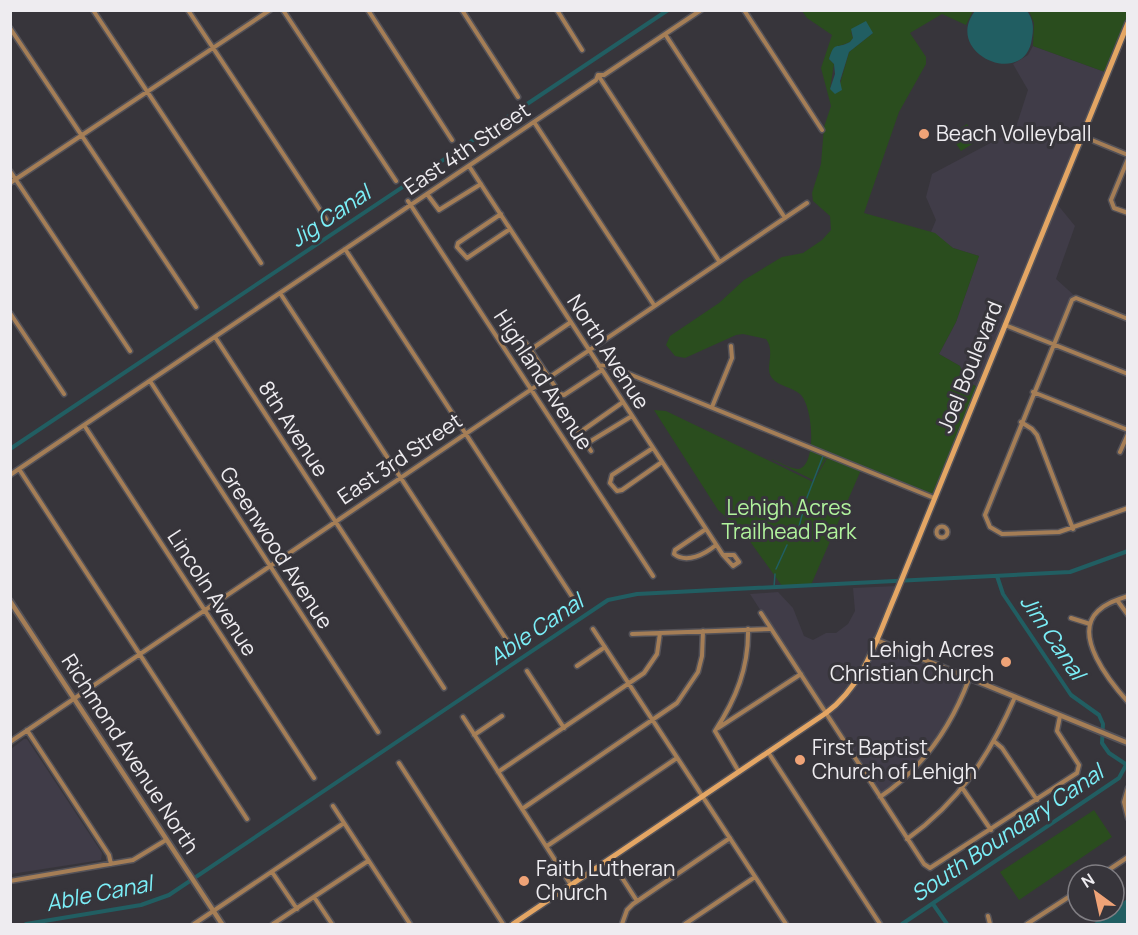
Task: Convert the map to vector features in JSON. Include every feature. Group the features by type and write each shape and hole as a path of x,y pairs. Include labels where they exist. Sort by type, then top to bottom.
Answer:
{"main road":[{"name":"Joel Boulevard","path":"513,924 826,713 852,688 898,588 1128,23"}],"street":[{"path":"93,10 261,263"},
{"path":"188,10 326,219"},
{"path":"10,183 270,10"},
{"path":"283,10 396,181"},
{"path":"368,10 452,140"},
{"path":"462,10 518,97"},
{"path":"556,10 582,50"},
{"name":"East 4th Street","path":"10,475 345,249 409,203 427,194 596,80 598,75 604,75 701,10"},
{"path":"744,10 822,130"},
{"path":"10,28 196,308"},
{"path":"665,34 785,218"},
{"path":"598,75 719,261"},
{"path":"534,122 654,306"},
{"path":"1082,136 1128,155"},
{"path":"1128,159 1111,205 1128,213"},
{"name":"North Avenue","path":"469,166 723,555"},
{"path":"10,171 130,351"},
{"path":"427,194 439,210 481,184"},
{"name":"Highland Avenue","path":"409,203 653,576"},
{"name":"East 3rd Street","path":"10,741 807,203"},
{"path":"501,214 458,243 457,247 467,258 510,229"},
{"path":"345,249 573,598"},
{"path":"280,293 508,642"},
{"path":"1128,319 1076,298 1072,300 986,510 988,523 997,532 1006,534 1059,532 1128,508"},
{"path":"10,314 64,394"},
{"path":"530,350 571,322"},
{"path":"1005,325 1128,374"},
{"name":"8th Avenue","path":"215,337 444,688"},
{"path":"526,344 548,377 564,395 607,365 934,498"},
{"path":"712,407 732,358 731,346"},
{"name":"Greenwood Avenue","path":"150,381 378,732"},
{"path":"1033,392 1128,432 1120,452"},
{"path":"579,433 623,402"},
{"path":"586,444 632,416"},
{"path":"1021,422 1037,435 1073,529"},
{"name":"Lincoln Avenue","path":"84,425 314,778"},
{"path":"574,425 591,451"},
{"path":"620,496 610,483 612,475 653,448"},
{"path":"615,489 622,490 662,462"},
{"path":"19,469 247,819"},
{"path":"924,524 937,529"},
{"path":"706,529 675,550 674,554 681,557 700,556 716,545"},
{"path":"1128,596 1098,611 1090,624 1089,639 1092,650 1128,702"},
{"path":"1117,600 1128,615"},
{"name":"Richmond Avenue North","path":"10,601 222,924"},
{"path":"761,613 880,798 924,864 930,868 1037,800 1079,769 1057,731 1060,716"},
{"path":"1071,618 1090,624"},
{"path":"632,634 748,628 771,629"},
{"path":"739,772 716,736 717,728 741,681 747,652 748,628"},
{"path":"593,629 786,924"},
{"path":"522,809 677,703 693,683 702,656 704,631"},
{"path":"498,772 629,684 654,662 660,633"},
{"path":"876,640 1128,743"},
{"path":"577,666 605,647"},
{"path":"526,671 564,728"},
{"path":"717,728 801,674"},
{"path":"880,798 911,772 938,741 958,706 969,679"},
{"path":"908,838 938,814 963,789 995,742 1015,697"},
{"path":"474,735 502,716"},
{"path":"463,717 572,885"},
{"path":"27,730 109,855 111,864"},
{"path":"995,742 1002,748 1037,800"},
{"path":"768,752 880,924"},
{"path":"547,846 677,758"},
{"path":"399,763 504,924"},
{"path":"1128,788 1124,802 1128,818"},
{"path":"963,789 991,830"},
{"path":"333,806 410,924"},
{"path":"194,924 344,824"},
{"path":"622,924 627,910 637,901 730,838"},
{"path":"10,881 138,858 166,840"},
{"path":"610,859 637,901"},
{"path":"273,924 368,861"},
{"path":"272,872 297,909"},
{"path":"685,924 755,877"},
{"path":"314,897 333,924"},
{"path":"1028,924 1066,899"},
{"path":"988,916 990,924"}],"shaded area":[{"path":"1033,46 1105,72 977,387 964,379 960,366 939,354 956,322 979,256 953,248 931,232 936,220 926,197 932,174 1015,130 1028,90 1013,64 1028,55"},
{"path":"1057,204 1075,226 1056,279 1076,297 1056,345 1007,326"},
{"path":"897,586 857,677 844,695 825,711 750,594 778,592 793,608 804,636 813,640 826,633 836,633 848,624 855,611 853,588"},
{"path":"877,643 969,681 948,727 935,747 904,780 883,798 827,715 853,690"},
{"path":"27,739 102,853 101,860 11,874 11,749"}],"green space":[{"path":"802,11 973,11 966,25 942,14 910,33 926,57 926,64 899,112 864,213 935,233 953,248 979,256 956,322 939,354 960,366 964,379 977,387 933,495 829,453 813,480 771,459 797,469 803,466 808,459 811,436 805,401 800,394 778,383 770,374 770,349 766,339 743,334 736,335 685,358 675,356 666,345 670,336 719,303 744,280 782,257 803,253 822,240 831,230 830,216 813,201 812,193 821,164 824,127 831,106 821,68 832,35 807,18","holes":["851,32 873,33 849,52 840,84 830,89 834,64 829,59 833,50 850,42 853,38"]},
{"path":"1029,11 1127,11 1127,17 1105,72 1033,46 1034,23"},
{"path":"967,124 977,141 961,151 950,135"},
{"name":"Lehigh Acres Trailhead Park","path":"654,410 666,411 813,482 829,455 861,470 811,585 782,586 744,533 718,510"},
{"path":"1094,810 1112,837 1074,863 1066,863 1066,868 1019,900 1000,872"}],"water":[{"path":"975,11 1027,11 1032,20 1033,30 1026,54 1016,62 1003,64 989,60 977,52 969,41 968,27"},
{"path":"866,21 873,33 849,52 840,81 842,90 835,94 830,89 835,74 834,64 829,59 831,53 834,47 850,42 853,38 851,29"},
{"path":"1126,900 1127,924 1093,924 1126,923"}],"waterway":[{"name":"Jig Canal","path":"10,449 668,10"},
{"path":"806,500 823,456"},
{"path":"790,539 797,534 805,504"},
{"path":"776,569 787,545"},
{"name":"Able Canal","path":"26,924 141,905 169,895 608,600 637,594 1070,572 1128,551"},
{"path":"774,587 775,574"},
{"name":"Jim Canal","path":"997,576 1003,594 1071,695 1099,715 1103,724 1102,743 1109,753 1127,765"},
{"name":"South Boundary Canal","path":"902,924 1119,778 1126,765"},
{"path":"933,904 947,924"}],"place":[{"name":"Beach Volleyball","path":"924,134"},
{"name":"Lehigh Acres Christian Church","path":"1006,662"},
{"name":"First Baptist Church of Lehigh","path":"800,760"},
{"name":"Faith Lutheran Church","path":"524,881"}]}
